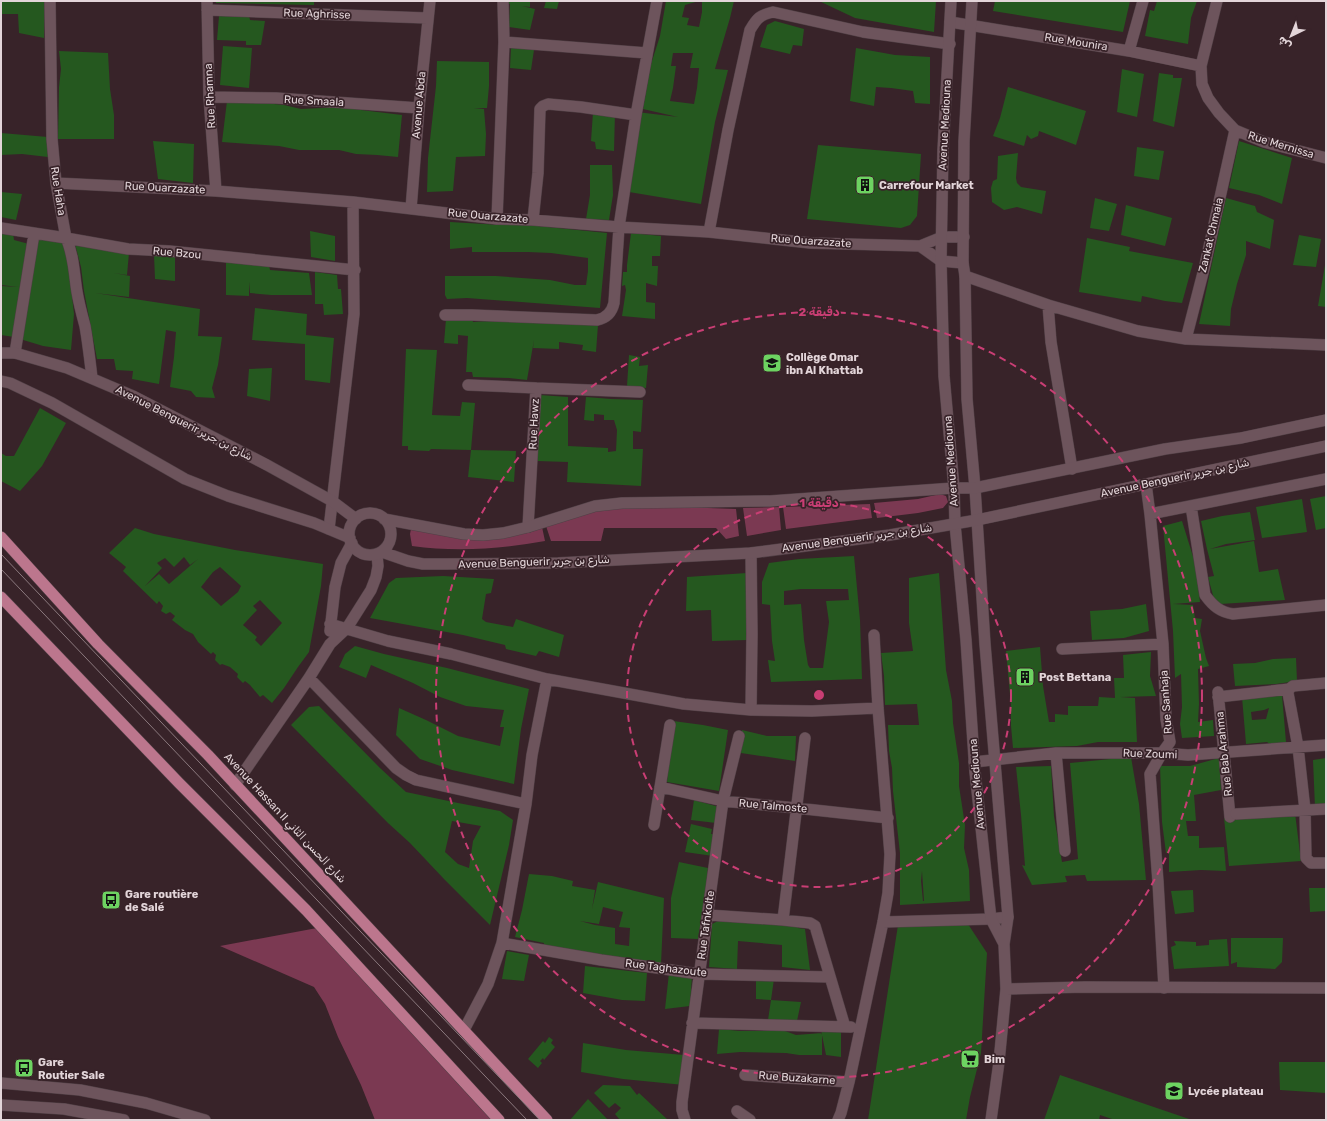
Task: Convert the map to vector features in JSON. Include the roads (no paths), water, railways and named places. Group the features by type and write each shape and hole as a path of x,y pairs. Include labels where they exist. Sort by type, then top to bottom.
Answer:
{"highway":[{"name":"Avenue Hassan II شارع الحسن الثاني","path":"1,537 98,644 208,755 547,1120"},
{"path":"1,597 179,783 306,910 499,1120"}],"street":[{"name":"Rue Haha","path":"50,1 52,139 56,183 66,238 70,246 74,263 76,286 85,326 92,378"},
{"name":"Avenue Abda","path":"411,209 427,18 430,1"},
{"path":"497,219 504,42 504,1"},
{"path":"445,315 597,320 602,319 613,310 619,227 636,115 657,1"},
{"name":"Avenue Mediouna","path":"951,1 950,44 943,150 941,261 944,376 954,488 955,524 966,640 974,762 991,919"},
{"name":"Avenue Mediouna","path":"972,1 964,142 964,263 967,399 975,488 994,760 1008,917 1004,944"},
{"path":"1129,51 1143,1"},
{"name":"Rue Mernissa","path":"1217,1 1201,66 1202,84 1208,98 1219,113 1235,130 1264,142 1326,158"},
{"name":"Rue Aghrisse","path":"207,5 427,18"},
{"name":"Rue Rhamna","path":"207,5 209,97 216,191"},
{"path":"709,232 728,130 750,30 757,19 765,14 773,12 863,32 950,44"},
{"name":"Rue Mounira","path":"950,22 1129,51 1201,66"},
{"path":"504,42 647,53"},
{"name":"Rue Smaala","path":"209,97 276,98 419,108"},
{"path":"533,220 538,173 540,109 548,104 636,115"},
{"name":"Zankat Chmaia","path":"1186,339 1205,265 1235,130"},
{"name":"Rue Ouarzazate","path":"56,183 216,191 353,202 497,219 533,220 709,232 810,243 920,246 942,236 964,237"},
{"path":"329,529 338,467 354,314 355,270 353,202"},
{"name":"Rue Bzou","path":"1,228 128,249 169,251 355,270"},
{"path":"15,353 34,234"},
{"path":"920,246 941,261 964,263"},
{"path":"965,276 1048,305 1138,331 1186,339 1326,345"},
{"path":"1048,305 1051,342 1072,468"},
{"name":"Avenue Benguerir شارع بن جرير","path":"1,353 15,353 67,368 133,396 332,500 356,519"},
{"path":"1,381 10,383 52,403 185,479 228,496 314,523 351,541"},
{"name":"Rue Hawz","path":"468,385 536,388 528,527"},
{"path":"536,388 640,392"},
{"path":"384,519 388,523 391,534 389,544 379,553 371,555 365,554 355,548 351,541 350,531 352,525 356,519 367,514 373,514 384,519 464,534 483,535 528,527 595,506 622,503 770,502 954,488 975,488 1165,449 1241,438 1326,420"},
{"name":"Avenue Benguerir شارع بن جرير","path":"379,553 416,562 443,564 558,563 751,553 890,535 977,520 1326,446"},
{"path":"1150,514 1326,479"},
{"name":"Rue Sanhaja","path":"1146,484 1163,644 1166,719 1170,742 1150,774 1164,988"},
{"path":"1190,506 1205,595 1217,609 1225,613 1233,614 1326,605"},
{"path":"330,644 330,624 335,587 341,563 351,541"},
{"path":"235,784 309,678 330,644 347,628 371,590 376,577 379,553"},
{"path":"751,553 751,710"},
{"path":"330,624 388,641 451,654 547,679 684,704 751,710 812,711 878,708"},
{"path":"838,1120 849,1082 888,892 890,862 888,818 878,708 874,635"},
{"path":"1062,650 1163,644"},
{"path":"309,678 396,768 406,775 416,780 526,804"},
{"path":"464,1030 488,984 502,943 526,804 532,755 547,679"},
{"path":"1326,683 1293,686 1289,689 1288,698 1298,747 1305,810 1306,858 1311,863 1326,863"},
{"name":"Rue Bab Arahma","path":"1289,689 1218,695 1224,753 1233,816 1305,810"},
{"path":"654,825 670,725"},
{"name":"Rue Tafnkolte","path":"685,1120 682,1110 682,1102 723,801 739,736"},
{"path":"783,920 805,738"},
{"name":"Rue Zoumi","path":"974,762 1056,753 1162,753 1188,755 1326,745"},
{"path":"1056,753 1065,851"},
{"name":"Rue Talmoste","path":"660,787 723,801 888,818"},
{"path":"1305,810 1326,809"},
{"path":"708,915 783,920 810,923 815,926 845,1027"},
{"path":"883,922 991,919 1008,917"},
{"path":"991,919 1004,944 1006,989 999,1062 991,1120"},
{"name":"Rue Taghazoute","path":"502,943 601,960 699,974 830,977"},
{"path":"1006,989 1085,987 1326,988"},
{"path":"692,1023 860,1028"},
{"name":"Rue Buzakarne","path":"745,1074 849,1082"},
{"path":"1,1083 80,1090 146,1103 205,1120"},
{"path":"1,1105 64,1109 124,1120"},
{"path":"737,1111 750,1120"}],"tram line":[{"path":"1,554 540,1120"},
{"path":"1,569 527,1120"}],"place":[{"name":"Carrefour Market","path":"865,185"},
{"name":"Collège Omar ibn Al Khattab","path":"772,363"},
{"name":"Post Bettana","path":"1025,677"},
{"name":"Gare routière de Salé","path":"111,900"},
{"name":"Bim","path":"970,1059"},
{"name":"Gare Routier Sale","path":"24,1068"},
{"name":"Lycée plateau","path":"1174,1091"}]}
